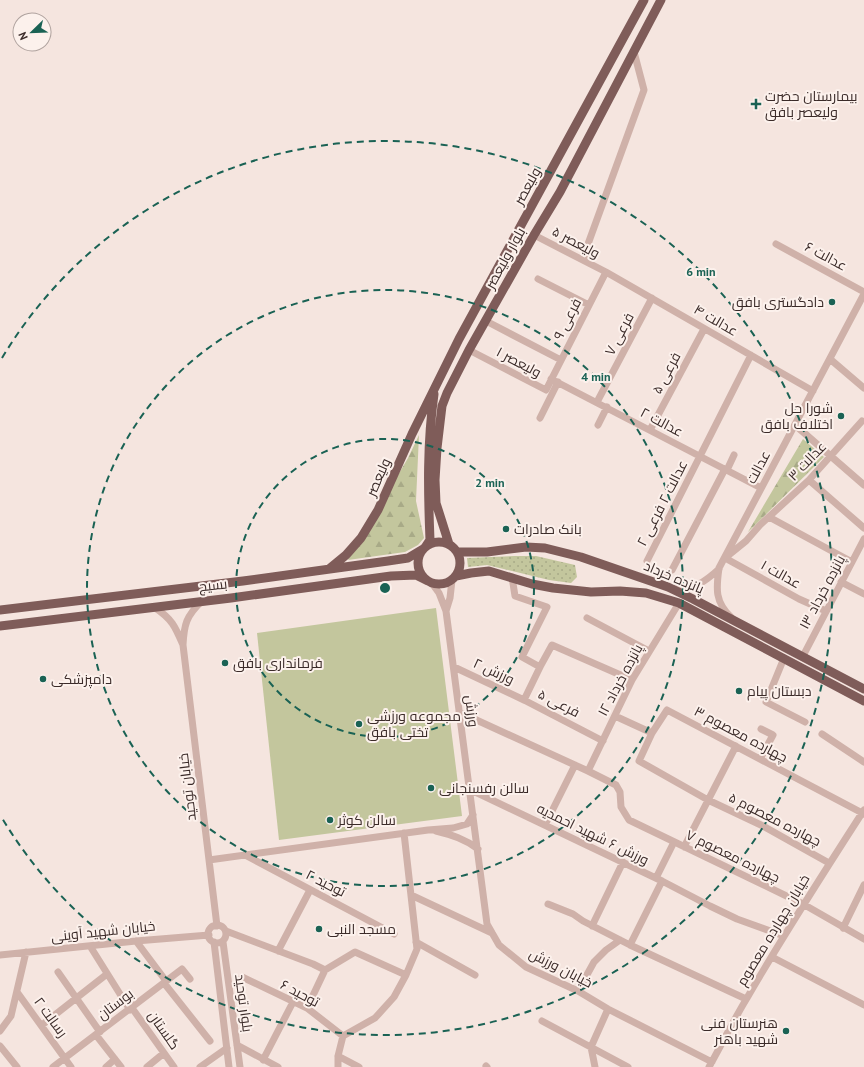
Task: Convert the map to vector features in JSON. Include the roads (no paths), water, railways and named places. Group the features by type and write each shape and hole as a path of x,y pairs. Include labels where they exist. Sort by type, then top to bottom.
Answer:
{"main road":[{"name":"ولیعصر","path":"329,569 346,556 361,538 378,510 412,434 459,339 644,0"},
{"name":"بلوار ولیعصر","path":"449,544 436,503 435,480 442,406 447,393 469,350 560,192 661,0"},
{"name":"ولیعصر","path":"425,548 430,540 428,461 430,424 436,385"},
{"path":"438,542 449,544 457,552 460,564 454,578 442,584 430,582 422,575 418,566 419,558 425,548 438,542"},
{"name":"پانزده خرداد","path":"457,552 487,552 526,547 545,548 581,557 655,583 693,599 864,689"},
{"name":"بسیج","path":"0,610 243,581 408,558 425,548"},
{"name":"پانزده خرداد","path":"454,578 471,573 489,571 532,584 573,591 646,593 679,603 864,701"},
{"name":"بسیج","path":"0,626 406,575 416,575 430,582"},
{"path":"280,576 276,581 277,586 281,590"},
{"path":"243,581 248,585 249,590 246,595"}],"street":[{"path":"589,263 588,244 644,90 634,52"},
{"name":"ولیعصر ۵","path":"534,235 606,272"},
{"name":"عدالت ۶","path":"776,244 864,293"},
{"name":"عدالت ۴","path":"606,272 813,391"},
{"name":"فرعی ۹","path":"551,378 606,272"},
{"path":"538,279 589,305"},
{"name":"عدالت","path":"655,583 680,589 694,587 706,581 719,568 864,293"},
{"name":"فرعی ۷","path":"597,402 652,298"},
{"path":"486,321 561,360"},
{"name":"فرعی ۵","path":"650,430 704,328"},
{"name":"ولیعصر ۱","path":"469,350 546,390 551,378"},
{"name":"عدالت ۲ فرعی ۲","path":"647,561 751,355"},
{"path":"830,359 864,388"},
{"name":"عدالت ۲","path":"551,378 761,488"},
{"path":"540,418 558,382"},
{"path":"598,425 607,408"},
{"name":"عدالت ۳","path":"725,558 746,541 769,517 809,480 862,421"},
{"path":"795,425 864,485"},
{"path":"655,583 672,570 734,455"},
{"path":"809,480 864,528"},
{"path":"769,517 852,562"},
{"name":"پانزده خرداد ۱۳","path":"803,656 864,539"},
{"name":"عدالت ۱","path":"725,558 799,599 826,611"},
{"name":"عدالت","path":"719,568 717,594 723,609 736,622"},
{"path":"512,577 515,596 547,607 522,657 540,667"},
{"name":"ورزش","path":"446,611 454,578"},
{"name":"ورزش","path":"430,582 439,593 446,611 473,815"},
{"path":"841,582 864,594"},
{"path":"183,645 183,630 186,621 192,610 203,600"},
{"name":"پانزده خرداد ۱۲","path":"588,771 632,680 679,603"},
{"path":"154,607 164,613 172,622 183,645"},
{"path":"587,618 649,651"},
{"name":"خیابان توحید","path":"183,645 217,926"},
{"path":"524,700 552,645 632,680"},
{"path":"784,658 766,702 805,722"},
{"name":"ورزش ۲","path":"454,667 524,700"},
{"name":"فرعی ۵","path":"524,700 603,741"},
{"name":"چهارده معصوم ۳","path":"652,733 667,710 863,813"},
{"name":"چهارده معصوم ۷","path":"459,712 616,785 620,792 621,807 629,820 803,904 864,939"},
{"path":"615,716 652,733"},
{"path":"760,759 773,735 761,729"},
{"name":"چهارده معصوم ۵","path":"652,733 639,761 708,800 763,826 829,863"},
{"path":"822,734 864,762"},
{"path":"684,847 736,746"},
{"path":"544,825 575,765"},
{"name":"ورزش ۶ شهید احمدیه","path":"469,789 623,862 737,919 784,936"},
{"name":"خیابان چهارده معصوم","path":"710,1064 746,999 803,904 863,813"},
{"path":"209,860 404,833 453,828 467,824 473,815"},
{"name":"خیابان ورزش","path":"473,815 487,924 499,946 526,967 578,991 608,1009 710,1064"},
{"path":"428,830 453,835 470,842 478,849"},
{"path":"338,1067 338,1056 343,1036 375,1018 394,997 406,975 416,949 404,833"},
{"path":"630,945 674,842"},
{"name":"توحید ۲","path":"246,854 310,890 394,934"},
{"path":"592,926 623,862"},
{"path":"843,928 864,884"},
{"path":"278,950 310,890"},
{"path":"411,895 492,933"},
{"path":"548,904 573,914 582,921 630,945 746,999"},
{"path":"226,931 226,937 222,942 218,943 210,939 209,935 212,927 222,927 226,931 278,950 325,970"},
{"name":"خیابان شهید آوینی","path":"0,955 209,935"},
{"path":"578,991 594,962 620,940"},
{"path":"136,941 210,1041"},
{"name":"بلوار توحید","path":"214,942 229,1067"},
{"name":"بلوار توحید","path":"222,942 240,1067"},
{"path":"416,942 476,975"},
{"name":"گلستان","path":"90,946 131,1009 174,1067"},
{"path":"0,1031 11,1016 26,952"},
{"path":"307,1008 325,970 355,952 406,975"},
{"path":"216,958 222,957 225,959"},
{"path":"772,957 864,1005"},
{"name":"بوستان","path":"52,1067 65,1059 182,969 190,979"},
{"path":"58,972 106,1047 122,1067"},
{"path":"42,1025 108,974"},
{"name":"توحید ۶","path":"242,977 307,1008 343,1036"},
{"name":"رسالت ۲","path":"16,992 42,1025 71,1067"},
{"path":"263,1060 293,1002"},
{"path":"595,1067 591,1047 608,1009"},
{"path":"542,1021 628,1067"},
{"path":"237,1045 278,1067"},
{"path":"0,1046 17,1067"},
{"path":"200,1067 227,1048"},
{"path":"147,1067 164,1053"},
{"path":"338,1056 358,1067"},
{"path":"106,1067 115,1059"}],"place":[{"name":"بیمارستان حضرت ولیعصر بافق","path":"756,104"},
{"name":"دادگستری بافق","path":"832,302"},
{"name":"شورا حل اختلاف بافق","path":"841,416"},
{"name":"بانک صادرات","path":"506,529"},
{"name":"فرمانداری بافق","path":"225,663"},
{"name":"دامپزشکی","path":"43,679"},
{"name":"دبستان پیام","path":"739,691"},
{"name":"مجموعه ورزشی تختی بافق","path":"359,724"},
{"name":"سالن رفسنجانی","path":"431,788"},
{"name":"سالن کوثر","path":"330,820"},
{"name":"مسجد النبی","path":"319,929"},
{"name":"هنرستان فنی شهید باهنر","path":"786,1031"}]}
